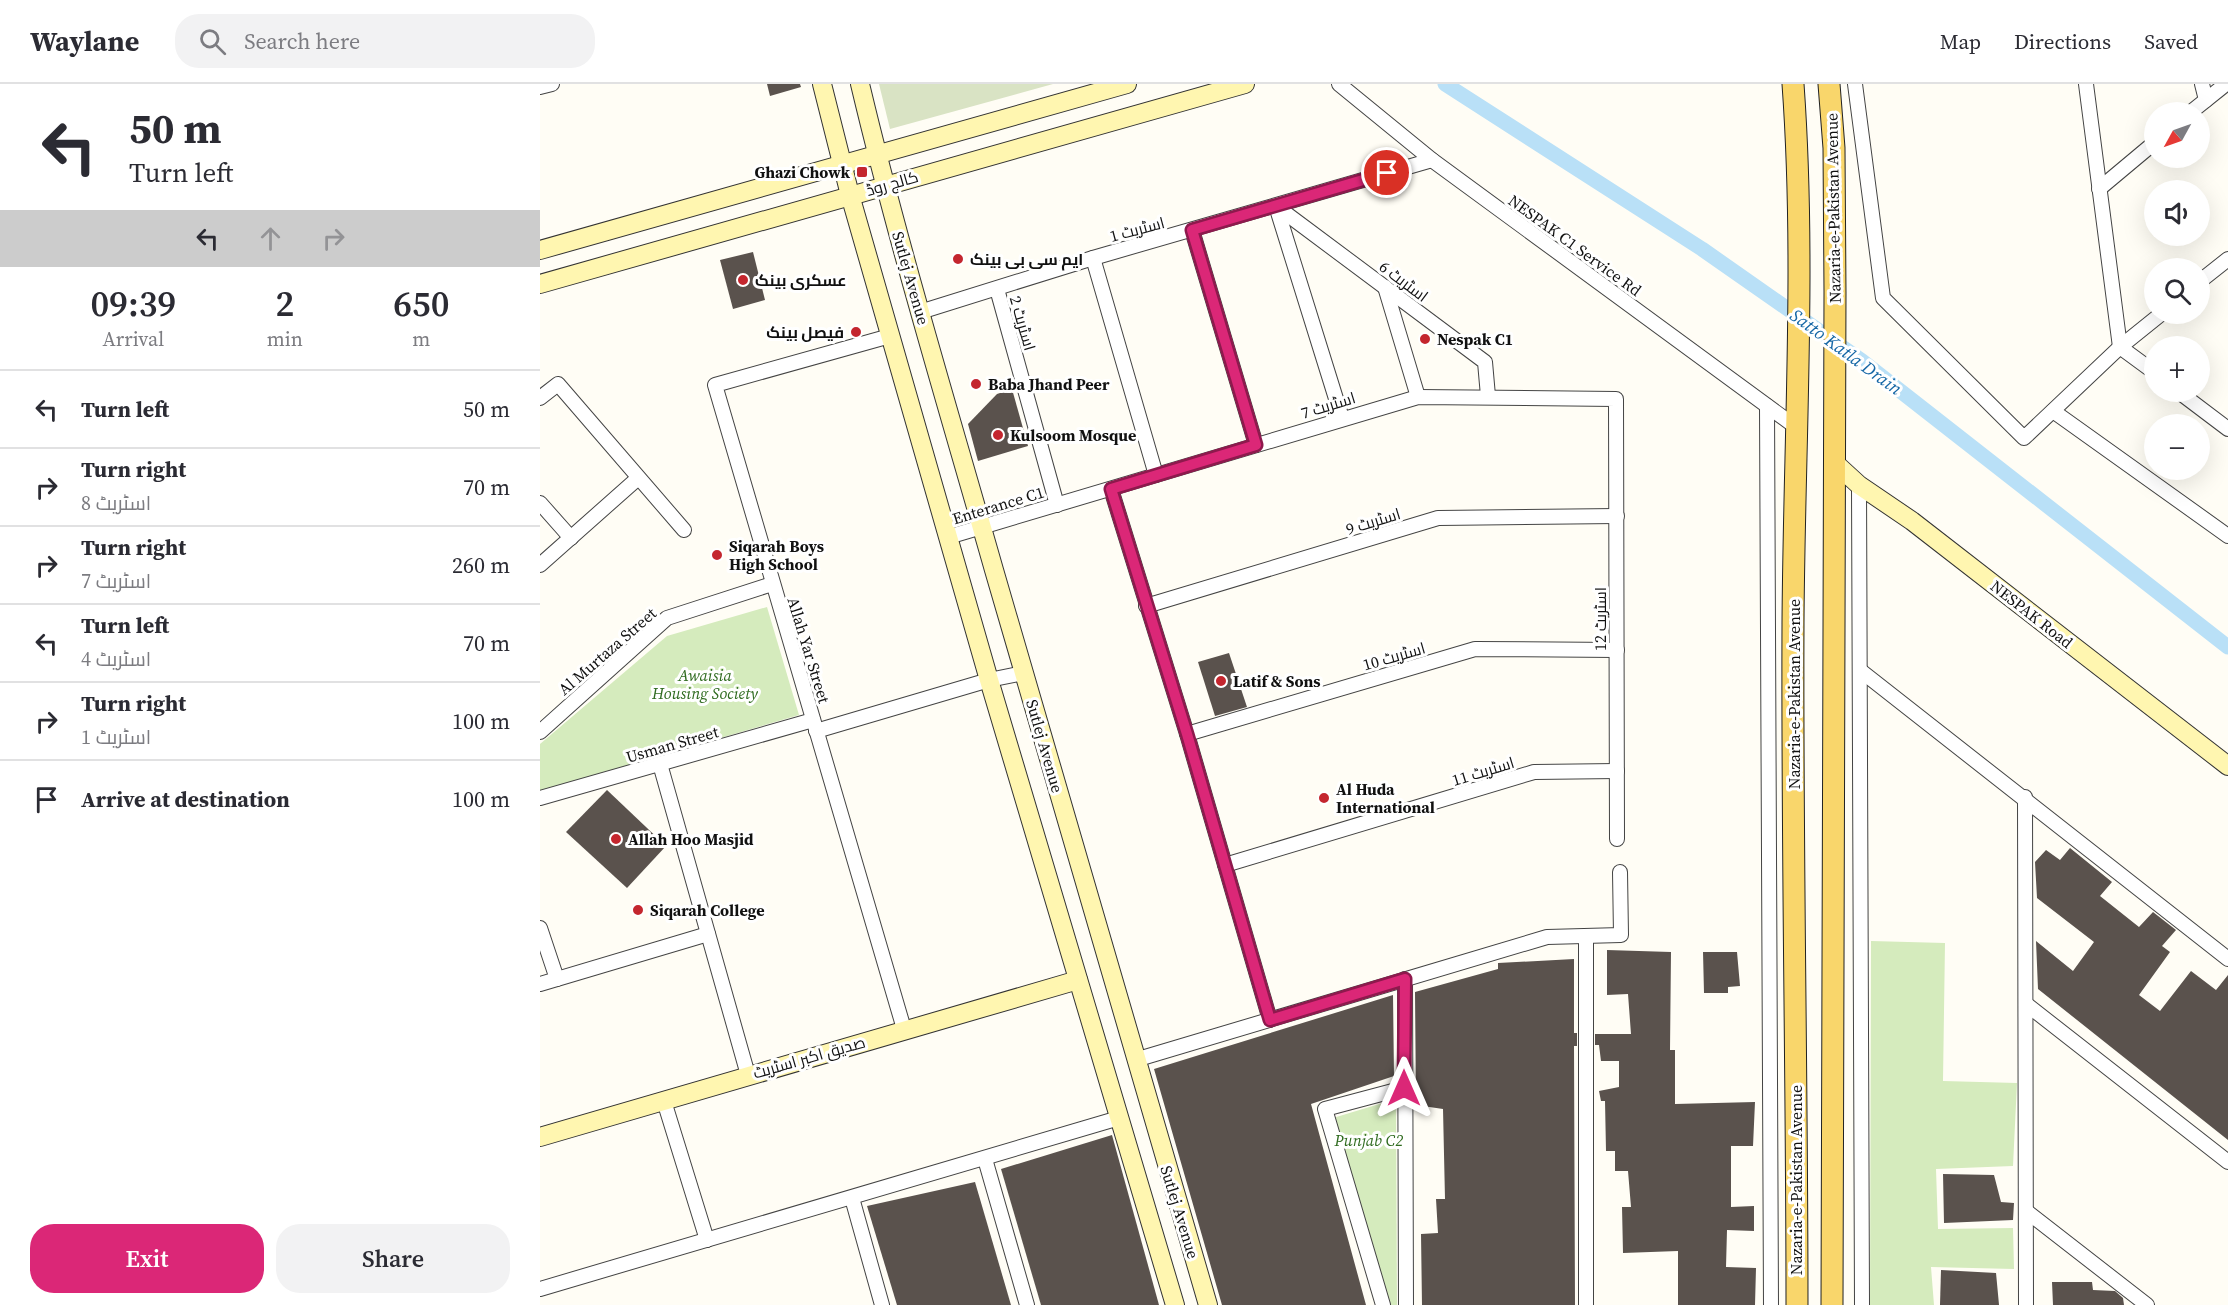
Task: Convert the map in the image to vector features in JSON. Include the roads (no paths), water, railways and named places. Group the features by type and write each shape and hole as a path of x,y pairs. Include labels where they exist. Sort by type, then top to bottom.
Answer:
{"main road":[{"name":"Nazaria-e-Pakistan Avenue","path":"1793,84 1797,137 1798,263 1793,636 1797,1305"},
{"name":"Nazaria-e-Pakistan Avenue","path":"1829,84 1834,148 1835,291 1832,1305"},
{"path":"1822,1305 1823,1246 1833,1227"},
{"path":"1797,1236 1808,1251 1808,1305"}],"street":[{"path":"540,87 552,84"},
{"name":"Sutlej Avenue","path":"822,84 850,195 989,680 1175,1305"},
{"name":"Sutlej Avenue","path":"861,84 885,185 920,312 1135,1060 1208,1305"},
{"name":"کالج روڈ","path":"540,250 1127,84"},
{"name":"کالج روڈ","path":"540,284 1245,84"},
{"name":"NESPAK C1 Service Rd","path":"1339,84 1432,160 1796,427"},
{"path":"1855,84 1883,298 2024,438 2120,346 2148,324"},
{"path":"2085,84 2120,346 2144,364"},
{"path":"2202,84 2206,100"},
{"path":"2204,102 2226,84"},
{"path":"2099,189 2144,151"},
{"name":"اسٹریٹ 1","path":"920,312 1093,258 1432,160"},
{"path":"1276,206 1342,418"},
{"name":"اسٹریٹ 6","path":"1276,206 1485,362 1488,396"},
{"path":"1192,230 1256,445"},
{"path":"1093,258 1156,475"},
{"path":"2210,273 2228,259"},
{"path":"1385,288 1418,397"},
{"name":"اسٹریٹ 2","path":"997,289 1057,504"},
{"name":"Allah Yar Street","path":"890,336 715,385 904,1029"},
{"path":"540,398 558,384 637,479 684,530"},
{"name":"اسٹریٹ 7","path":"1057,504 1418,397 1616,399"},
{"name":"اسٹریٹ 12","path":"1616,399 1617,839"},
{"path":"2192,402 2228,429"},
{"path":"1767,406 1771,1305"},
{"path":"2053,411 2228,536"},
{"name":"NESPAK Road","path":"1834,463 1859,485 1912,521 2228,766"},
{"path":"540,565 637,479"},
{"path":"1859,485 1862,1305"},
{"path":"1111,489 1187,734 1270,1020"},
{"path":"540,503 571,538"},
{"name":"Enterance C1","path":"948,537 1057,504"},
{"name":"اسٹریٹ 9","path":"1146,606 1438,518 1617,516"},
{"name":"Al Murtaza Street","path":"540,732 667,618 772,584"},
{"name":"اسٹریٹ 10","path":"1187,734 1475,649 1617,650"},
{"path":"1861,671 2228,959"},
{"name":"Usman Street","path":"540,798 660,764 1024,673"},
{"path":"660,764 748,1075"},
{"name":"اسٹریٹ 11","path":"1225,865 1534,772 1617,771"},
{"path":"2025,798 2026,1305"},
{"path":"1135,1060 1547,937 1621,935 1620,872"},
{"path":"540,928 557,980"},
{"path":"540,984 708,934"},
{"path":"1586,936 1586,1305"},
{"path":"1405,979 1406,1305"},
{"name":"صدیق اکبر اسٹریٹ","path":"540,1137 1078,980"},
{"path":"2026,1004 2228,1162"},
{"path":"1383,1305 1325,1109 1404,1088"},
{"path":"664,1101 707,1240"},
{"path":"540,1289 1119,1118"},
{"path":"985,1159 1028,1305"},
{"path":"852,1198 882,1305"},
{"path":"2026,1211 2147,1305"}],"waterway":[{"name":"Satto Katla Drain","path":"1445,84 1702,249 1862,361 2228,647"}],"place":[{"name":"Ghazi Chowk","path":"862,172"},
{"name":"ایم سی بی بینک","path":"958,259"},
{"name":"عسکری بینک","path":"743,280"},
{"name":"فیصل بینک","path":"856,332"},
{"name":"Nespak C1","path":"1425,339"},
{"name":"Baba Jhand Peer","path":"976,384"},
{"name":"Kulsoom Mosque","path":"998,435"},
{"name":"Siqarah Boys High School","path":"717,555"},
{"name":"Latif & Sons","path":"1221,681"},
{"name":"Al Huda International","path":"1324,798"},
{"name":"Allah Hoo Masjid","path":"616,839"},
{"name":"Siqarah College","path":"638,910"}],"park label":[{"name":"Awaisia Housing Society","path":"705,684"},
{"name":"Punjab C2","path":"1369,1140"}]}
